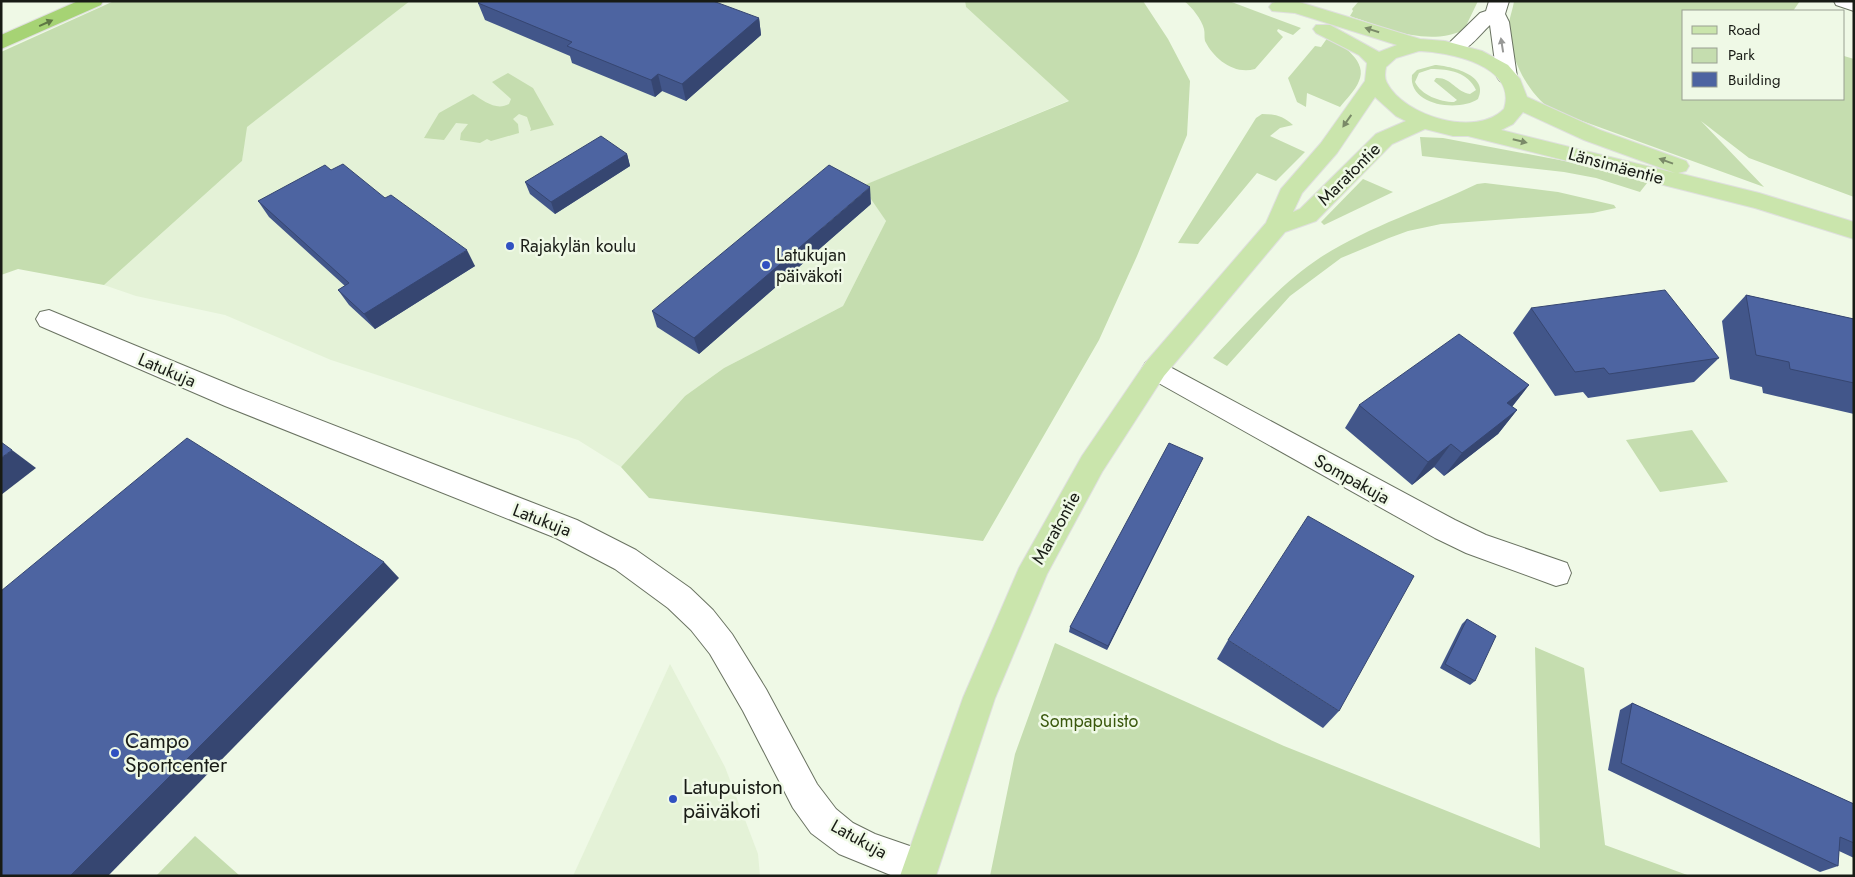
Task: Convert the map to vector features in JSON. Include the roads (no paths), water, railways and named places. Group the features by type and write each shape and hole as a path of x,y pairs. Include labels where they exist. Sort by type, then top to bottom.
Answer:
{"highway":[{"path":"1,43 94,1"}],"main road":[{"path":"1272,4 1296,8 1418,45 1454,48 1484,60 1507,77 1515,89 1517,101 1514,112 1490,127 1472,130 1439,127 1422,122 1396,108 1382,95 1377,72 1366,51 1336,34 1289,15 1272,4"},
{"path":"1377,72 1395,50 1418,45"},
{"name":"Maratontie","path":"919,871 979,698 1034,568 1092,464 1155,369 1277,226 1283,202 1288,194 1322,157 1377,72"},
{"name":"Länsimäentie","path":"1517,101 1592,136 1672,163 1759,201"},
{"name":"Maratontie","path":"1277,226 1308,215 1384,139 1422,122"},
{"name":"Länsimäentie","path":"1472,130 1759,201 1854,231"}],"street":[{"path":"1843,1 1854,5"},
{"path":"1454,48 1497,8"},
{"path":"1497,8 1507,77"},
{"name":"Latukuja","path":"49,319 234,398 508,507 545,519 598,544 640,570 682,599 720,642 751,694 810,804 830,828 876,853 919,871"},
{"name":"Sompakuja","path":"1155,369 1445,529 1476,544 1556,573"}],"place":[{"name":"Rajakylän koulu","path":"510,246"},
{"name":"Latukujan päiväkoti","path":"766,265"},
{"name":"Campo Sportcenter","path":"115,753"},
{"name":"Latupuiston päiväkoti","path":"673,799"}],"park label":[{"name":"Sompapuisto","path":"1089,721"}]}
